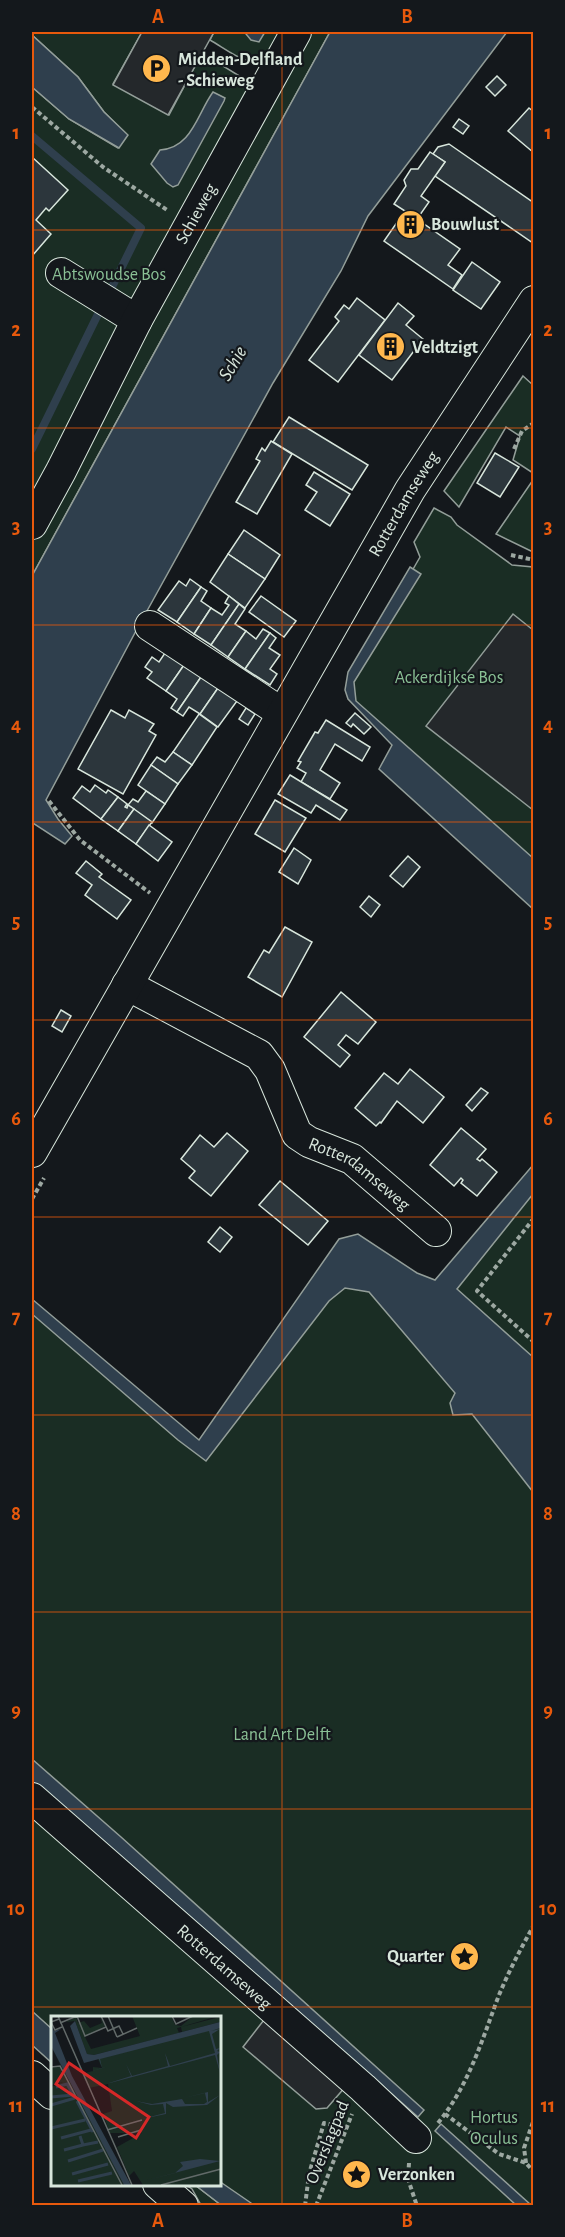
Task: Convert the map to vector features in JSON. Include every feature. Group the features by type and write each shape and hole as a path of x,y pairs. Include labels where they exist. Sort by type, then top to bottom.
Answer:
{"street":[{"name":"Schieweg","path":"32,524 61,471 127,315 190,225 296,32"},
{"path":"61,273 127,315"},
{"name":"Rotterdamseweg","path":"32,1152 410,489 534,301"},
{"path":"150,626 282,713"},
{"name":"Rotterdamseweg","path":"127,985 259,1055 270,1070 297,1134 309,1142 352,1160 436,1231"},
{"name":"Rotterdamseweg","path":"32,1798 363,2088 416,2138"},
{"path":"32,2076 51,2093"},
{"path":"160,2186 183,2205"}],"path":[{"path":"32,107 103,167 190,225"},
{"path":"514,449 522,431 534,423"},
{"path":"511,555 534,560"},
{"path":"49,801 80,840 170,908"},
{"path":"534,1218 477,1292 534,1342"},
{"path":"417,2205 408,2179 410,2155 416,2138 435,2127 456,2098 480,2050 500,1994 534,1925"},
{"name":"Overslagpad","path":"316,2205 363,2088"},
{"path":"445,2114 500,2154 526,2163 534,2172"},
{"path":"526,2163 524,2148 534,2120"},
{"path":"305,2205 309,2174 324,2123 346,2128"}],"green space":[{"name":"Abtswoudse Bos","path":"32,32 142,32 113,84 169,115 202,53 246,80 252,99 308,32 330,32 32,576 32,87 69,119 118,148 127,135 104,112 78,77 32,35"},
{"path":"214,32 287,32 270,56 263,61 256,62 240,58 210,40"},
{"path":"523,376 533,385 533,473 513,460 520,436 506,427 459,507 444,491"},
{"path":"533,480 533,552 496,534"},
{"name":"Ackerdijkse Bos","path":"434,508 451,517 457,525 512,565 533,567 533,874 352,700 350,679 420,557 414,542"},
{"name":"Land Art Delft","path":"533,1173 533,2205 233,2205 220,2186 220,2016 51,2016 51,2047 32,2030 32,1307 202,1449 349,1265 423,1301"},
{"path":"188,2186 196,2186 221,2205 201,2205 192,2189"}],"shaded area":[{"name":"Midden-Delfland - Schieweg","path":"142,32 214,32 168,115 113,85"},
{"name":"Ackerdijkse Bos","path":"513,614 533,630 533,810 426,726"},
{"path":"267,2016 346,2086 327,2108 316,2109 243,2047"}],"water":[{"path":"247,32 265,32 259,42 251,40"},
{"name":"Schie","path":"330,32 507,32 368,216 341,271 273,383 137,629 46,800 72,836 65,844 33,823 32,825 32,576"},
{"path":"32,35 78,77 104,112 128,135 119,148 69,119 32,87"},
{"path":"213,92 225,98 224,101 178,185 173,187 151,164 160,150 171,148 187,137"},
{"path":"410,567 421,574 354,682 356,701 533,858 533,909 379,769 392,745 348,699 345,690 348,672"},
{"path":"533,1165 533,1194 457,1289 533,1357 533,1492 472,1414 453,1415 450,1403 455,1393 369,1292 345,1288 329,1301 206,1461 178,1440 32,1314 32,1299 199,1440 339,1239 358,1234 417,1273 435,1280"},
{"path":"32,1759 424,2110 418,2117 32,1781"},
{"path":"32,2011 51,2028 51,2062 32,2045"},
{"path":"441,2124 531,2205 516,2205 435,2131"},
{"path":"220,2182 253,2205 221,2205 196,2186 220,2186"}],"building":[{"path":"497,76 506,85 495,96 486,87"},
{"path":"529,108 534,112 534,153 508,131"},
{"path":"459,119 469,126 463,134 453,127"},
{"path":"449,144 534,203 533,243 435,176 445,162 433,154 438,147"},
{"name":"Bouwlust","path":"430,152 445,162 421,196 429,202 417,219 460,249 448,265 462,275 453,289 384,241 405,211 394,204 406,186 404,180 411,169 418,169"},
{"path":"32,157 68,190 49,211 46,208 36,220 51,234 32,256"},
{"path":"472,262 500,282 481,309 453,290"},
{"path":"357,298 385,320 338,382 309,360 339,321 335,317 344,305 349,309"},
{"name":"Veldtzigt","path":"398,303 414,316 406,325 423,339 392,380 359,355"},
{"path":"289,417 368,465 352,490 273,442"},
{"path":"271,441 292,454 257,514 236,502 260,461 256,459 262,448 265,451"},
{"path":"495,453 519,467 500,497 477,483"},
{"path":"314,472 350,494 330,526 305,510 317,492 306,485"},
{"path":"244,530 280,555 265,579 228,554"},
{"path":"228,554 265,579 245,608 210,582"},
{"path":"190,579 201,587 177,622 158,610 179,581 186,586"},
{"path":"201,587 207,591 201,601 211,608 194,634 177,622"},
{"path":"229,596 239,604 211,645 194,634 211,608 222,615 229,605 225,603"},
{"path":"261,596 296,621 284,637 249,612"},
{"path":"239,604 245,609 235,624 246,631 228,657 211,645"},
{"path":"263,629 270,633 245,669 228,657 246,631 256,639"},
{"path":"270,633 276,638 269,648 280,655 270,669 277,674 270,685 245,669"},
{"path":"165,653 184,665 166,691 147,678 152,672 145,667 152,657 159,662"},
{"path":"184,665 201,677 177,712 171,708 177,699 166,691"},
{"path":"201,677 218,688 200,714 189,707 183,716 177,712"},
{"path":"218,688 237,701 218,727 200,714"},
{"path":"246,708 255,714 248,725 239,719"},
{"path":"111,710 125,718 129,710 154,724 149,731 156,735 123,794 78,769"},
{"path":"355,713 371,727 364,734 353,724 351,727 346,723"},
{"path":"199,714 217,727 192,765 173,752"},
{"path":"326,720 370,747 362,761 335,744 320,770 340,783 330,799 301,782 306,773 297,768 301,762 298,761 315,732 318,733"},
{"path":"173,752 192,765 178,784 151,765 157,757 165,762"},
{"path":"151,765 178,784 165,804 138,785"},
{"path":"290,775 347,810 340,820 316,805 311,813 278,794"},
{"path":"95,785 106,793 108,790 118,797 101,819 73,798 82,786 90,792"},
{"path":"146,791 165,804 152,823 128,805 133,799 138,802"},
{"path":"118,797 127,804 125,807 127,808 128,805 134,809 118,831 101,819"},
{"path":"275,800 306,818 285,852 255,834"},
{"path":"134,809 152,822 136,844 118,831"},
{"path":"149,825 172,842 158,861 136,844"},
{"path":"294,848 311,860 298,884 279,872"},
{"path":"408,856 420,867 403,887 390,876"},
{"path":"86,861 102,874 99,877 131,900 117,919 85,895 92,885 76,873"},
{"path":"369,896 380,905 371,917 360,907"},
{"path":"285,927 312,942 282,997 248,977 264,950 269,953"},
{"path":"341,992 376,1022 358,1044 346,1035 338,1045 350,1055 340,1067 304,1037"},
{"path":"61,1010 71,1016 62,1032 52,1026"},
{"path":"410,1069 444,1097 423,1123 397,1101 381,1123 376,1126 355,1108 384,1073 398,1084"},
{"path":"481,1088 488,1093 472,1111 466,1105"},
{"path":"461,1128 486,1149 477,1159 480,1161 482,1159 497,1172 477,1196 461,1183 463,1180 461,1178 454,1186 430,1165"},
{"path":"227,1133 248,1151 211,1196 189,1178 195,1171 181,1159 200,1135 214,1147"},
{"path":"280,1181 328,1221 308,1245 259,1205"},
{"path":"220,1227 232,1237 220,1252 208,1242"}],"waterway":[{"path":"32,136 141,228 108,295"},
{"path":"32,449 102,306"}],"place":[{"name":"Midden-Delfland - Schieweg","path":"157,69"},
{"name":"Bouwlust","path":"410,224"},
{"name":"Veldtzigt","path":"391,347"},
{"name":"Quarter","path":"465,1956"},
{"name":"Verzonken","path":"357,2174"}],"park label":[{"name":"Hortus Oculus","path":"494,2127"}]}
